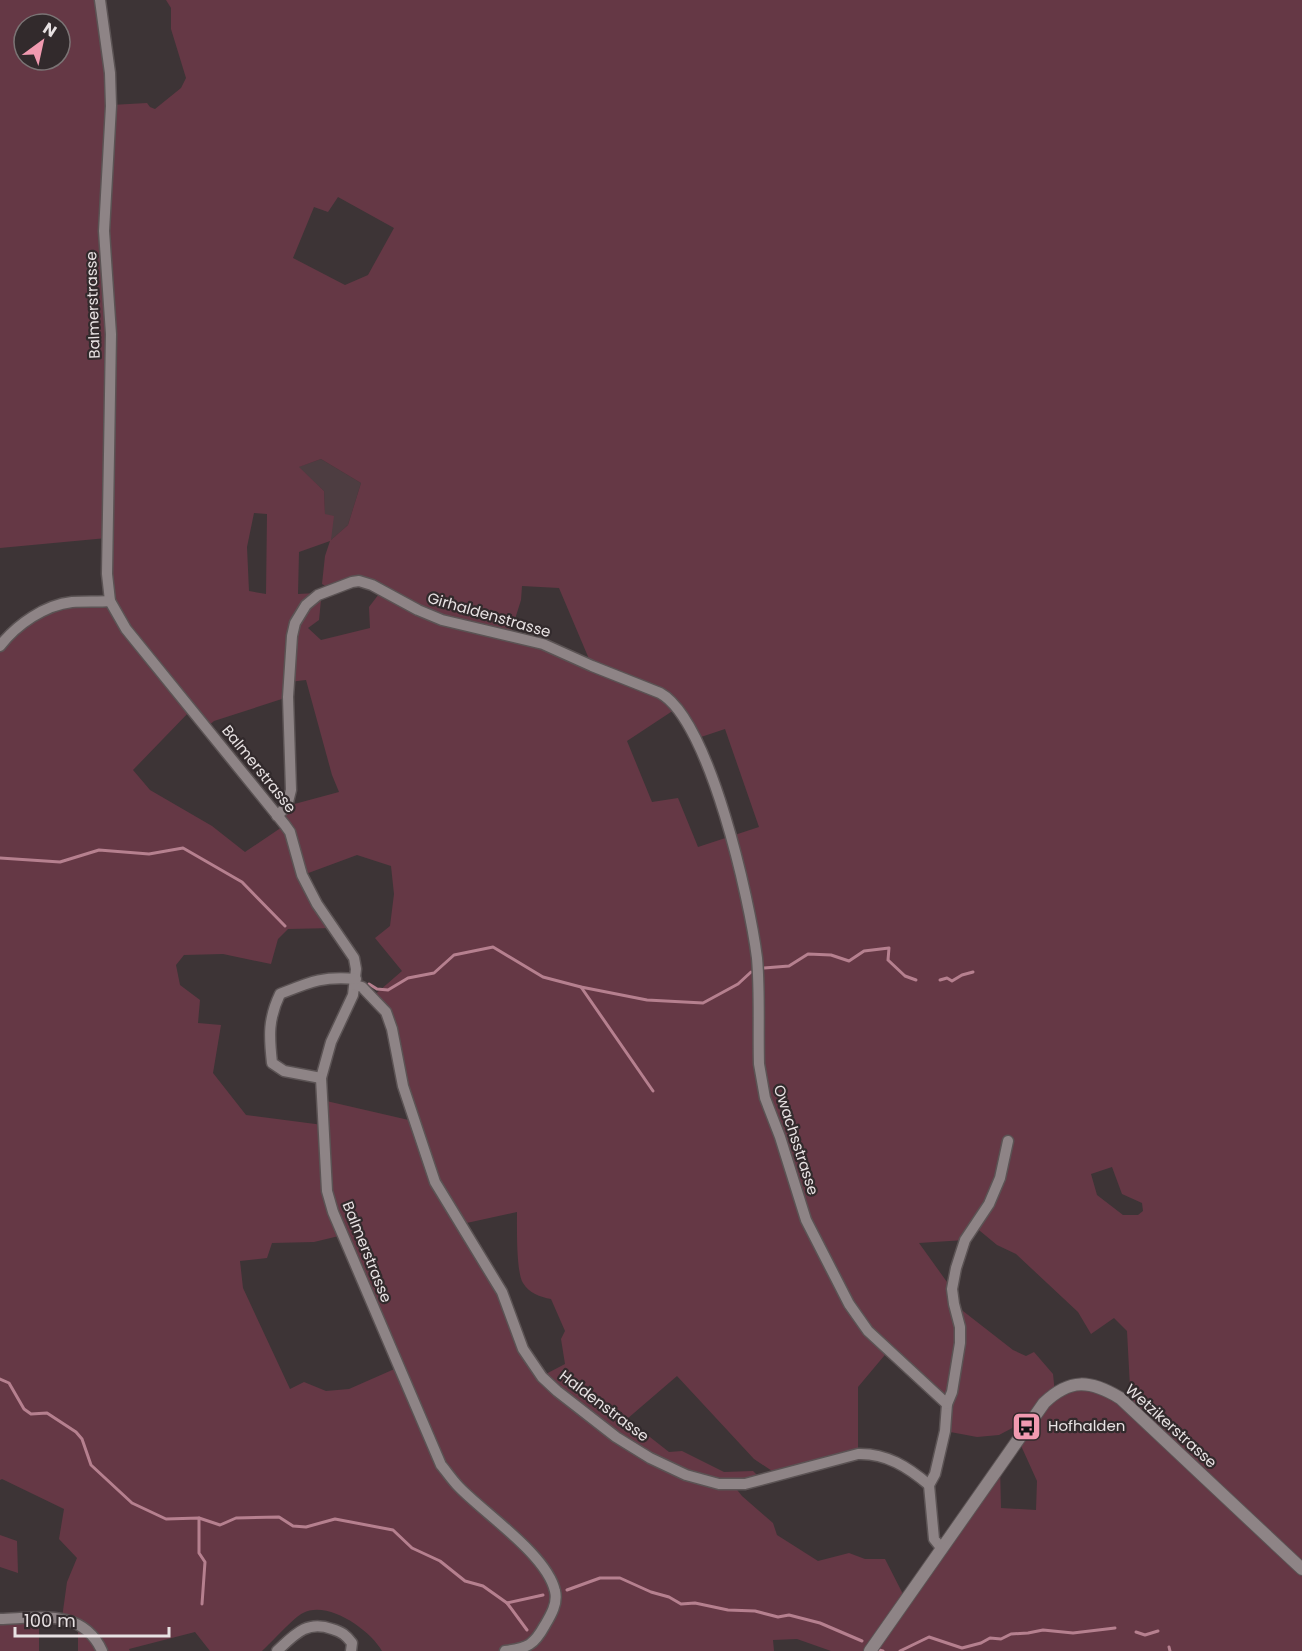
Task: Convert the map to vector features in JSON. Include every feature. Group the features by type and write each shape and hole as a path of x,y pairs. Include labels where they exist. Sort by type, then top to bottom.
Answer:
{"street":[{"name":"Balmerstrasse","path":"100,0 109,63 111,106 104,231 111,334 107,574 111,601 126,629 290,832 302,875 316,904 354,958 356,982 350,1006 330,1042 321,1078 327,1191 333,1212 441,1465 457,1486 538,1559 549,1574 556,1592 554,1610 536,1640 523,1649 505,1651"},
{"name":"Girhaldenstrasse","path":"278,816 287,806 291,790 288,697 295,623 306,605 318,595 352,582 359,581 372,585 442,620 543,644 669,698"},
{"path":"0,646 8,636 32,617 58,605 73,602 111,601"},
{"name":"Owachsstrasse","path":"669,698 677,707 699,749 720,799 733,841 757,962 761,1080 806,1220 849,1304 868,1331 946,1404"},
{"path":"321,1078 284,1071 273,1063 268,1035 274,1008 280,994 314,980 324,978 356,982"},
{"name":"Haldenstrasse","path":"356,982 386,1012 392,1029 403,1086 435,1182 502,1292 523,1349 542,1377 557,1391 616,1437 650,1458 686,1474 719,1484 745,1484 858,1454 871,1453 894,1461 929,1485"},
{"path":"942,1549 934,1539 929,1485 935,1474 945,1431 946,1404 952,1392 960,1342 960,1327 952,1288 965,1240 989,1204 1000,1179 1008,1141"},
{"name":"Wetzikerstrasse","path":"870,1651 1044,1403 1054,1393 1065,1387 1081,1384 1094,1385 1120,1398 1302,1569"},
{"path":"0,1619 62,1618 78,1623 90,1633 102,1651"},
{"path":"277,1651 306,1627 321,1625 344,1633 352,1643 351,1651"}],"shaded area":[{"path":"0,0 100,0 111,105 147,103 155,109 181,88 186,78 171,29 171,8 166,0 1302,0 1302,1651 831,1651 797,1639 773,1640 774,1651 382,1651 368,1634 347,1619 324,1610 313,1610 299,1615 262,1651 210,1651 195,1632 129,1649 130,1651 78,1651 78,1623 62,1618 67,1582 77,1558 59,1539 64,1509 0,1480 0,646 58,605 110,601 107,538 0,548","holes":["338,197 394,228 368,275 345,285 293,258 314,207 328,212","321,459 361,483 348,525 331,540 334,516 325,514 324,491 299,467","254,513 267,514 266,594 249,591 247,547","330,541 325,556 322,584 330,589 359,581 382,590 369,607 370,628 321,640 308,628 319,620 321,600 317,593 298,594 299,552","522,586 559,588 592,666 510,635 521,600","306,680 332,775 339,792 287,806 277,816 285,825 245,852 212,826 150,790 133,770 191,710 206,728 214,721 288,697 289,682","677,708 695,739 725,729 759,827 698,847 678,798 652,802 627,741","357,855 391,866 394,894 390,926 375,938 402,971 372,997 392,1029 413,1121 322,1100 323,1125 246,1115 213,1073 221,1025 198,1023 200,1000 180,985 176,965 184,955 223,954 271,964 278,939 288,929 334,928 303,875","1112,1167 1122,1194 1142,1203 1143,1211 1138,1215 1123,1215 1097,1195 1091,1174","517,1212 517,1249 521,1277 525,1286 532,1292 551,1299 565,1331 561,1339 565,1364 542,1376 523,1349 502,1292 462,1224","974,1226 997,1245 1016,1254 1078,1312 1091,1334 1114,1318 1127,1331 1131,1406 1081,1384 1055,1393 1053,1374 1034,1352 1026,1356 1013,1350 954,1304 952,1289 919,1243 965,1240","343,1235 399,1367 349,1389 326,1391 304,1382 290,1389 243,1288 240,1261 267,1258 272,1243 314,1242","889,1350 946,1404 945,1431 977,1437 999,1435 1024,1422 1018,1439 1037,1481 1036,1510 1001,1508 1000,1465 906,1600 885,1559 865,1559 849,1553 818,1561 777,1535 773,1523 734,1486 758,1480 753,1471 724,1472 682,1451 669,1452 627,1419 677,1376 754,1459 778,1475 858,1454 858,1387"]},
{"path":"321,459 361,483 348,525 330,541 324,491 298,467"},
{"path":"0,1535 17,1541 18,1573 0,1567"},
{"path":"39,1618 39,1651 0,1651 0,1619"}],"waterway":[{"path":"0,858 60,862 99,850 149,854 183,848 242,882 285,926"},
{"path":"369,984 377,989 388,990 408,978 434,973 454,955 493,947 543,977 647,1000 703,1003 738,984 751,972"},
{"path":"764,968 789,966 808,954 831,955 849,961 864,951 889,948 888,960 905,976 916,980"},
{"path":"940,980 947,978 952,981 973,972"},
{"path":"581,987 653,1091"},
{"path":"0,1379 9,1383 24,1409 31,1414 47,1413 76,1432 82,1439 91,1465 132,1503 166,1519 199,1518 220,1525 236,1518 279,1517 293,1526 306,1527 335,1519 393,1530 412,1548 440,1561 465,1581 483,1586 507,1603 543,1595"},
{"path":"199,1518 199,1553 205,1562 202,1604"},
{"path":"567,1590 600,1578 620,1578 681,1604 695,1603 728,1610 755,1611 778,1617 789,1615 820,1623 862,1641"},
{"path":"507,1603 527,1630"},
{"path":"900,1651 929,1637 962,1648 990,1638 1001,1639 1011,1634 1043,1630 1073,1633 1115,1628"},
{"path":"1136,1632 1145,1635 1158,1631"},
{"path":"1169,1647 1170,1651"},
{"path":"879,1650 883,1651"}],"place":[{"name":"Hofhalden","path":"1027,1426"}]}
